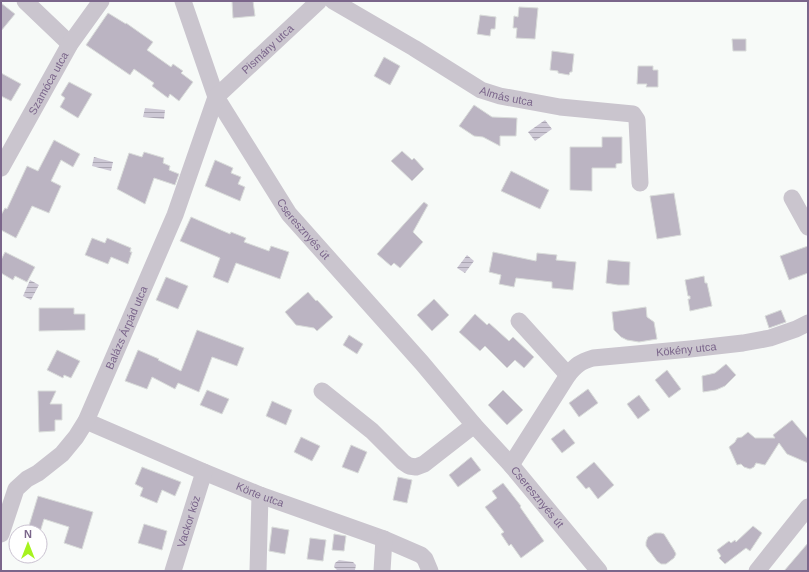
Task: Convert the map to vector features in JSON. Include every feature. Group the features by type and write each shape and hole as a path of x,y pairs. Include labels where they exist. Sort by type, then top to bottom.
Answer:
{"street":[{"path":"25,1 70,44"},
{"name":"Szamóca utca","path":"1,168 70,44 100,1"},
{"name":"Cseresznyés út","path":"183,1 216,97 289,214 422,363 474,425 511,465 595,569"},
{"name":"Pismány utca","path":"216,97 319,1"},
{"name":"Almás utca","path":"333,1 414,48 481,90 500,96 560,107 633,114 637,120 640,184"},
{"name":"Balázs Árpád utca","path":"1,534 16,489 27,479 38,473 62,454 76,437 86,421 176,215 216,97"},
{"path":"792,198 808,227"},
{"path":"519,321 568,375"},
{"name":"Kökény utca","path":"511,465 568,375 575,366 582,361 593,358 743,343 770,338 808,323"},
{"path":"322,390 372,431 403,462 410,466 416,467 424,464 474,425"},
{"name":"Körte utca","path":"86,421 260,495 384,539 421,555 430,571"},
{"name":"Vackor köz","path":"172,571 204,472"},
{"path":"258,571 260,495"},
{"path":"757,571 808,507"},
{"path":"382,571 384,539"}],"shaded area":[{"path":"145,108 165,110 164,119 143,117"},
{"path":"545,120 552,129 535,141 528,132"},
{"path":"94,157 113,162 111,171 92,166"},
{"path":"467,255 474,261 465,273 457,268"},
{"path":"30,280 39,285 31,300 23,296"},
{"path":"339,560 353,562 356,565 355,570 337,570 334,567 335,563"}],"building":[{"path":"232,1 253,1 255,16 233,18"},
{"path":"1,3 15,14 1,31"},
{"path":"519,7 538,8 535,39 516,38 517,28 513,28 514,16 518,17"},
{"path":"108,13 126,23 153,42 147,50 171,67 173,64 183,71 181,73 193,82 179,101 170,94 168,98 152,86 154,83 134,69 130,75 86,45"},
{"path":"480,15 496,17 495,29 491,29 490,36 477,34"},
{"path":"732,39 746,39 746,51 733,51"},
{"path":"552,51 574,54 572,72 570,72 569,75 550,70"},
{"path":"384,57 400,66 390,85 374,76"},
{"path":"638,66 653,66 653,70 658,70 658,87 646,87 647,84 637,84"},
{"path":"1,73 21,84 11,101 1,96"},
{"path":"69,82 92,94 78,118 60,107 65,98 61,95"},
{"path":"474,105 492,117 517,118 516,136 500,136 500,146 483,137 474,136 459,126"},
{"path":"602,137 622,137 622,163 616,164 616,168 592,168 592,191 570,190 570,147 602,147"},
{"path":"54,140 80,154 73,167 61,160 51,181 61,186 49,213 32,206 16,238 1,230 1,215 5,208 7,209 27,166 38,171"},
{"path":"402,151 412,160 414,158 424,169 412,181 391,161"},
{"path":"144,152 164,158 163,163 170,166 169,170 179,174 175,185 154,178 145,204 117,189 129,153 142,157"},
{"path":"215,160 233,168 231,173 241,177 238,184 245,187 240,201 205,186"},
{"path":"511,171 549,190 540,209 501,191"},
{"path":"674,193 681,235 657,239 650,196"},
{"path":"424,202 428,205 413,232 423,242 400,268 394,263 391,266 377,254"},
{"path":"191,217 230,234 231,232 246,238 244,242 269,251 271,246 289,252 280,279 236,263 228,283 213,277 220,258 180,241"},
{"path":"92,238 105,243 107,238 131,248 130,252 132,252 128,264 111,257 108,264 85,255"},
{"path":"808,246 808,273 789,280 780,256"},
{"path":"5,252 35,267 27,282 15,276 13,280 1,273 1,260"},
{"path":"493,252 536,261 537,253 557,255 556,260 576,262 573,290 552,288 552,282 516,278 514,287 499,284 501,275 489,272"},
{"path":"608,260 630,262 629,285 606,283"},
{"path":"704,276 712,306 690,311 688,299 690,299 690,296 688,296 685,280"},
{"path":"166,277 188,286 178,309 156,300"},
{"path":"308,292 333,317 317,331 314,328 296,325 285,312"},
{"path":"434,299 449,315 432,331 417,315"},
{"path":"646,307 647,317 654,322 657,339 639,342 627,340 621,337 614,330 612,312"},
{"path":"39,308 74,308 74,314 85,314 85,330 39,331"},
{"path":"781,310 786,322 769,328 765,316"},
{"path":"475,314 487,325 489,323 509,341 513,337 534,357 524,368 515,360 507,368 485,346 480,351 459,332"},
{"path":"197,330 244,348 237,366 212,357 199,392 178,383 175,389 152,377 147,389 125,381 138,350 181,371"},
{"path":"349,335 363,344 357,354 343,345"},
{"path":"57,350 80,361 71,378 64,375 63,378 47,370"},
{"path":"726,364 736,375 725,386 716,390 703,392 702,376 715,373"},
{"path":"667,370 681,389 669,398 655,380"},
{"path":"588,389 598,403 579,417 569,403"},
{"path":"207,390 229,399 222,414 200,405"},
{"path":"503,390 523,410 507,425 488,405"},
{"path":"38,391 56,391 50,404 62,404 62,420 55,420 55,431 39,432"},
{"path":"639,395 650,410 638,419 627,404"},
{"path":"272,401 292,410 286,425 266,416"},
{"path":"792,420 808,439 808,463 787,454 779,443 765,465 756,463 754,467 750,469 741,464 737,465 729,447 737,438 742,437 748,432 755,438 775,438 773,435"},
{"path":"564,429 575,443 562,453 551,439"},
{"path":"301,437 320,446 312,461 294,452"},
{"path":"351,445 367,452 358,473 342,467"},
{"path":"471,457 481,470 458,487 449,475"},
{"path":"594,462 614,485 598,499 589,487 586,489 576,477"},
{"path":"142,467 181,482 175,496 162,490 157,503 140,496 143,488 135,484"},
{"path":"398,477 412,480 407,503 393,500"},
{"path":"503,483 521,506 520,507 544,541 521,558 511,544 509,546 501,534 504,532 485,507 497,498 492,491"},
{"path":"38,496 93,512 82,549 64,543 69,527 44,519 42,524 30,524"},
{"path":"144,524 167,531 162,550 138,543"},
{"path":"753,526 762,533 750,551 746,548 725,564 719,558 721,556 717,550 729,541 731,543 735,540 736,542"},
{"path":"272,527 289,530 285,554 269,551"},
{"path":"655,533 664,534 676,554 674,558 666,564 661,564 657,561 646,546 648,537"},
{"path":"334,534 346,536 344,551 332,550"},
{"path":"310,538 326,540 323,561 307,559"},
{"path":"808,543 808,571 784,571"}]}
